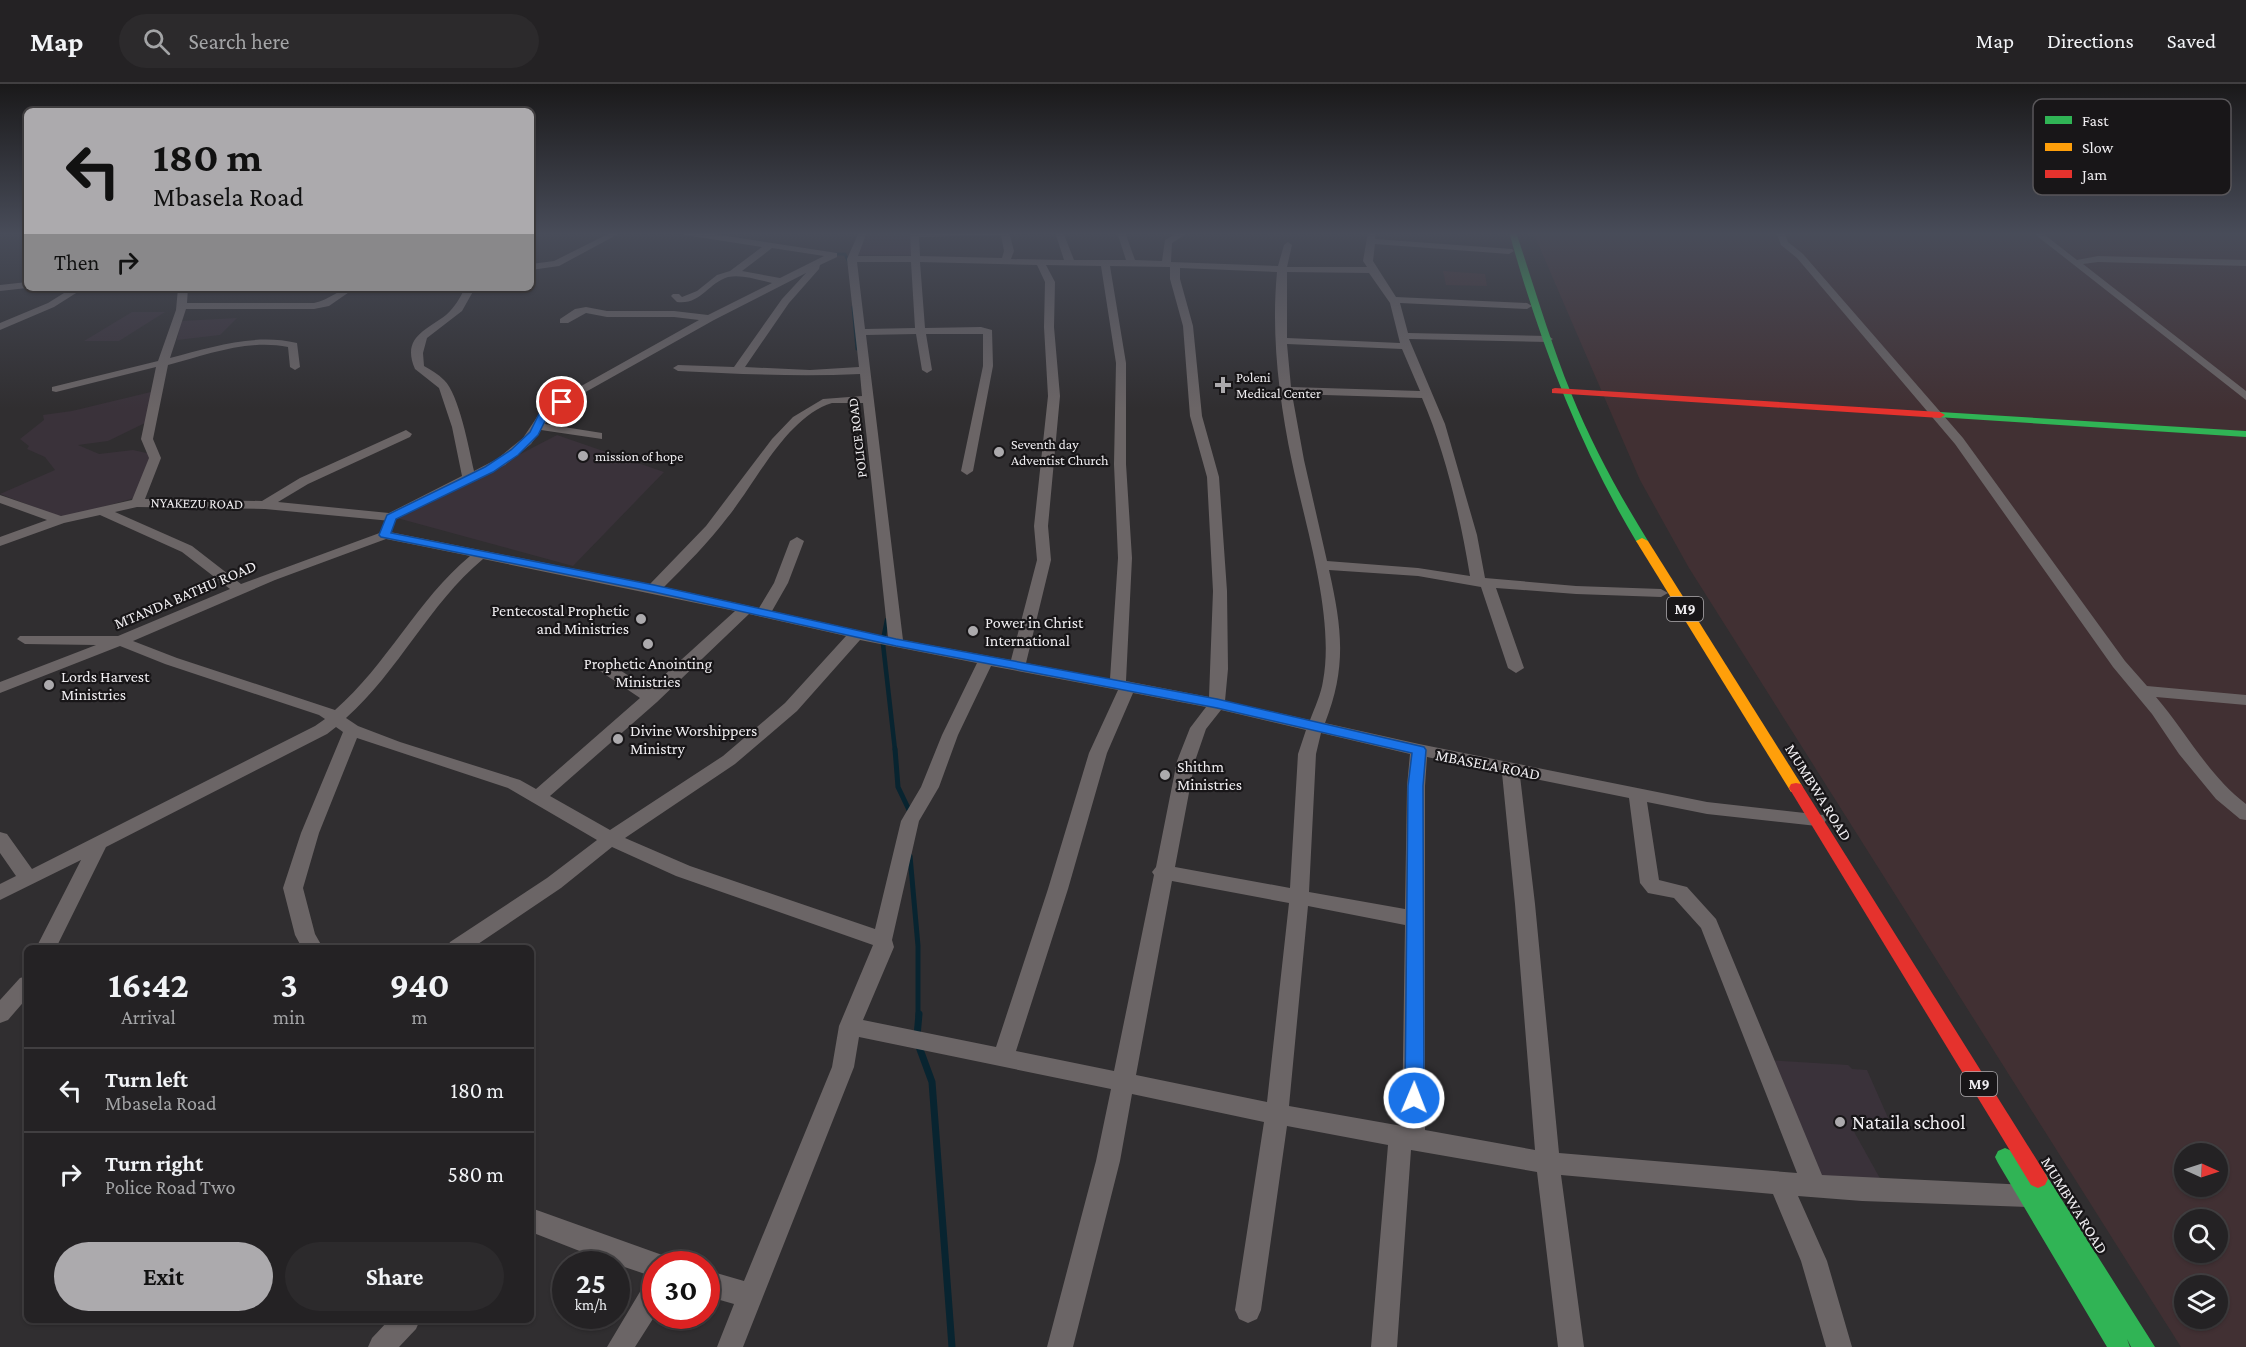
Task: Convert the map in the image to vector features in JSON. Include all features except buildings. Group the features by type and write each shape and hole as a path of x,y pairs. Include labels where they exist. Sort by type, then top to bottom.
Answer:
{"main road":[{"name":"MUMBWA ROAD","path":"1522,291 1542,339"},
{"name":"MUMBWA ROAD","path":"1529,291 1542,339 1581,455 1596,486 1661,593 1956,1048 2144,1347"},
{"name":"MUMBWA ROAD","path":"1560,391 1630,521 1808,819 1824,860"},
{"path":"1560,391 2246,434"},
{"path":"1997,1145 2119,1347"}],"street":[{"path":"0,327 51,305 74,291"},
{"name":"NYAKEZU ROAD","path":"183,291 182,306 175,334 163,363 147,432 147,439 155,458 137,503 264,505 391,517"},
{"path":"182,306 314,306 326,304 346,291"},
{"path":"468,291 457,310 435,324 420,339 416,352 419,367 444,387 458,427 469,478"},
{"path":"676,296 680,300 690,299 704,291"},
{"path":"385,535 391,517 489,469 514,453 534,433 543,416 562,402 760,291"},
{"path":"737,371 785,301 795,291"},
{"name":"POLICE ROAD","path":"856,291 896,643"},
{"path":"918,291 920,330 927,370"},
{"path":"1018,665 1044,560 1041,526 1054,408 1050,291"},
{"path":"1003,1057 1058,889 1087,785 1123,685 1125,558 1120,464 1121,363 1108,291"},
{"path":"1060,1347 1098,1203 1162,872 1192,741 1198,728 1217,704 1220,669 1220,591 1213,477 1196,416 1188,326 1179,291"},
{"path":"1248,1310 1278,1114 1299,898 1307,754 1330,683 1332,668 1332,637 1323,565 1301,478 1286,390 1282,341 1282,291"},
{"path":"1387,291 1394,300 1404,341 1439,424 1483,582 1516,668"},
{"path":"1830,291 1937,414 1989,481 2016,522 2120,664 2222,795 2246,814"},
{"path":"2111,291 2246,397"},
{"path":"1394,300 1527,306"},
{"path":"564,321 586,309 607,314 674,314 710,318"},
{"path":"860,332 920,330 988,332 987,374 967,471"},
{"path":"1282,341 1542,339"},
{"path":"56,389 112,372 163,363 232,346 270,342 293,345 295,367"},
{"path":"678,368 836,374 864,370"},
{"path":"1286,390 1427,395"},
{"path":"654,589 686,559 795,422 826,401 867,399"},
{"path":"537,426 598,436"},
{"path":"264,505 304,481 406,434"},
{"path":"0,499 60,520"},
{"path":"0,542 60,520 137,503"},
{"path":"100,510 187,549 240,590"},
{"name":"MBASELA ROAD","path":"385,535 654,589 896,643 1217,704 1419,750 1707,808 1808,819"},
{"name":"MTANDA BATHU ROAD","path":"0,688 120,641 308,562 385,535"},
{"path":"763,614 781,583 797,541"},
{"path":"311,945 305,935 293,888 344,724 375,679 445,588 464,567 482,553"},
{"path":"1323,565 1407,571 1483,582 1661,593"},
{"path":"539,796 651,698 745,610"},
{"path":"461,945 554,883 610,839 692,786 756,738 790,707 857,634"},
{"path":"25,639 120,641 171,661 325,711 344,724 394,746 514,784 539,796 610,839 683,871 882,940"},
{"path":"730,1347 831,1099 843,1067 850,1026 881,956 884,947 882,940 910,821 930,787 986,660"},
{"path":"603,666 651,698"},
{"path":"2142,691 2246,700"},
{"path":"0,893 306,739 344,724"},
{"path":"1384,1347 1390,1248 1407,1139 1416,919 1416,786 1419,750"},
{"path":"1510,768 1525,904 1548,1163 1570,1347"},
{"path":"1637,794 1650,883 1655,888 1680,892 1709,924 1814,1186"},
{"path":"0,838 27,878"},
{"path":"48,945 100,841"},
{"path":"1162,872 1416,919"},
{"path":"0,1014 24,987"},
{"path":"850,1026 1278,1114 1548,1163 1781,1184 2029,1196"},
{"path":"1781,1184 1814,1261 1839,1347"},
{"path":"534,1221 642,1260"},
{"path":"720,1287 750,1296"},
{"path":"620,1347 642,1312"},
{"path":"381,1347 404,1323"}],"shaded area":[{"path":"1558,291 2246,291 2246,1347 2181,1347 1689,568 1640,480"},
{"path":"132,312 165,312 119,341 84,341"},
{"path":"237,318 220,335 177,340 181,321"},
{"path":"155,391 145,423 108,441 78,445 99,454 133,450 151,454 134,498 69,517 55,515 0,494 55,470 45,457 27,449 29,446 20,439 44,420 43,415 72,411"},
{"path":"557,435 664,472 573,566 397,518"},
{"name":"Nataila school","path":"1766,1060 1848,1065 1852,1069 1867,1070 1893,1129 1852,1128 1882,1182 1816,1180"}],"waterway":[{"path":"853,307 857,349"},
{"path":"884,635 887,620"},
{"path":"883,644 895,750"},
{"path":"895,749 898,787 910,812"},
{"path":"910,856 918,946 918,1016"},
{"path":"917,1036 919,1014"},
{"path":"918,1044 932,1082 952,1347"}],"traffic: fast":[{"path":"1531,291 1552,354 1583,432 1642,541"},
{"path":"1940,415 2246,434"},
{"path":"2005,1157 2119,1347"},
{"path":"2038,1179 2144,1347"}],"traffic: slow":[{"path":"1642,541 1796,788"}],"traffic: jam":[{"path":"1555,391 1940,415"},
{"path":"1796,788 2038,1179"}],"place":[{"name":"Poleni Medical Center","path":"1223,385"},
{"name":"Seventh day Adventist Church","path":"999,452"},
{"name":"mission of hope","path":"583,456"},
{"name":"Pentecostal Prophetic and Ministries","path":"641,619"},
{"name":"Power in Christ International","path":"973,631"},
{"name":"Prophetic Anointing Ministries","path":"648,644"},
{"name":"Lords Harvest Ministries","path":"49,685"},
{"name":"Divine Worshippers Ministry","path":"618,739"},
{"name":"Shithm Ministries","path":"1165,775"},
{"name":"Nataila school","path":"1840,1122"}],"route":[{"path":"562,402 543,416 534,433 514,453 489,469 391,517 385,535 654,589 896,643 1217,704 1419,750 1416,786 1414,1098"}]}
